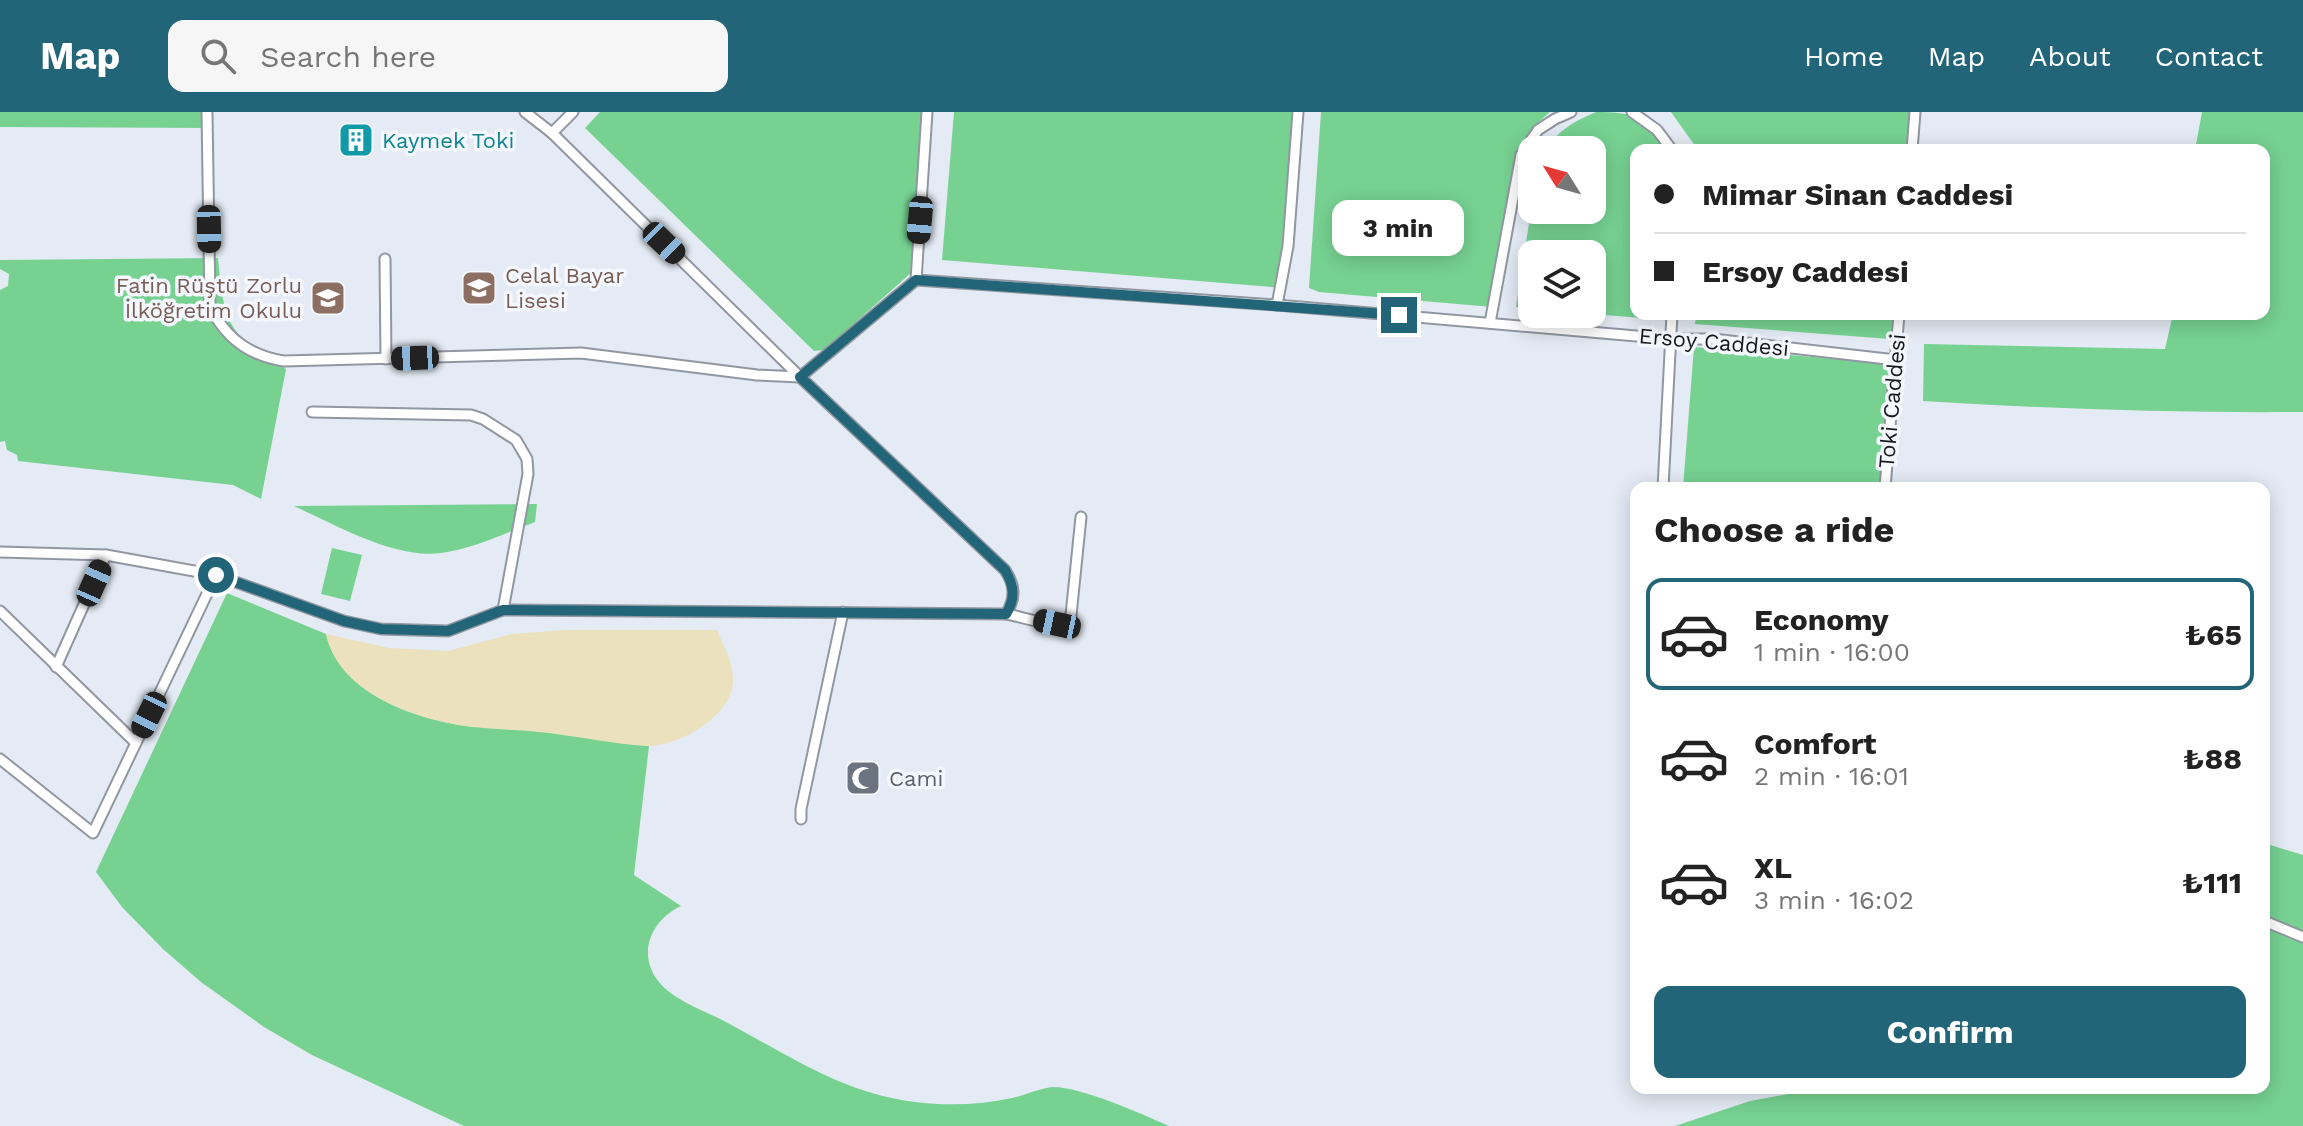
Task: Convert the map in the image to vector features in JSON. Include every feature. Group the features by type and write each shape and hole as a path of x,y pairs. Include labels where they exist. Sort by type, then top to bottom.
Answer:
{"street":[{"path":"207,112 210,306 218,322 240,344 272,359 297,362 581,353 757,375 800,377 916,280 927,112"},
{"path":"525,112 552,133 800,377 1005,570 1012,581 1013,590 1013,599 1006,614"},
{"path":"552,133 573,112"},
{"path":"1277,305 1288,246 1298,112"},
{"path":"1490,323 1521,155 1538,130 1571,112"},
{"path":"1632,112 1657,130 1668,144"},
{"path":"1912,144 1915,112"},
{"path":"385,259 386,359"},
{"name":"Ersoy Caddesi","path":"916,280 1277,305 1671,339 1713,339 1896,360"},
{"path":"1663,482 1672,320"},
{"name":"Toki Caddesi","path":"1886,482 1899,320"},
{"path":"312,412 458,413 483,419 516,440 527,459 528,474 503,610"},
{"path":"0,552 106,555 216,575 344,621 381,629 448,631 503,610 1006,614 1057,624 1069,618 1081,517"},
{"path":"56,667 106,555"},
{"path":"0,759 93,833 216,575"},
{"path":"0,611 136,743"},
{"path":"801,819 843,612"},
{"path":"2270,923 2303,937"}],"green space":[{"path":"0,112 212,112 212,128 0,127"},
{"path":"600,112 933,112 920,265 824,350 814,351 585,128"},
{"path":"954,112 1296,112 1287,282 1283,288 942,260"},
{"path":"1321,112 1550,112 1531,136 1518,136 1518,179 1492,307 1319,292 1309,288"},
{"path":"1596,112 1622,113 1652,124 1673,144 1630,144 1630,317 1606,315 1606,240 1526,240 1529,224 1606,224 1606,136 1557,136"},
{"path":"1671,112 1914,112 1911,144 1694,144"},
{"path":"2202,112 2303,112 2303,412 2113,410 1923,401 1924,344 2165,349 2172,320 2270,320 2270,144 2196,144"},
{"path":"218,258 223,298 232,325 251,347 286,369 261,499 233,485 18,461 17,455 7,450 5,441 0,442 0,290 8,286 9,274 0,269 0,260"},
{"path":"1695,320 1898,320 1896,337 1890,339 1695,324"},
{"path":"1694,347 1895,364 1886,482 1683,482"},
{"path":"537,504 535,522 465,548 441,553 404,551 385,546 294,506"},
{"path":"332,548 362,555 350,601 321,594"},
{"path":"227,593 326,634 333,654 360,685 378,698 419,715 467,726 532,729 649,746 634,875 681,906 658,925 648,951 652,971 658,980 684,1002 840,1082 889,1098 964,1104 1017,1097 1053,1087 1065,1088 1112,1102 1169,1126 464,1126 312,1055 264,1027 201,982 122,907 96,872"},
{"path":"2270,845 2303,855 2303,1126 1675,1126 1750,1101 1789,1094 2270,1094"}],"sand":[{"path":"567,630 717,630 732,669 730,696 713,718 700,728 659,745 634,745 458,725 418,715 377,697 345,671 333,654 326,634 389,648 448,651 512,634"}],"place":[{"name":"Kaymek Toki","path":"356,140"},
{"name":"Celal Bayar Lisesi","path":"479,288"},
{"name":"Fatin Rüştü Zorlu İlköğretim Okulu","path":"328,298"},
{"name":"Cami","path":"863,778"}],"route":[{"path":"216,575 344,621 381,629 448,631 503,610 1006,614 1011,607 1013,590 1012,581 1005,570 800,377 916,280 1399,315"}]}
